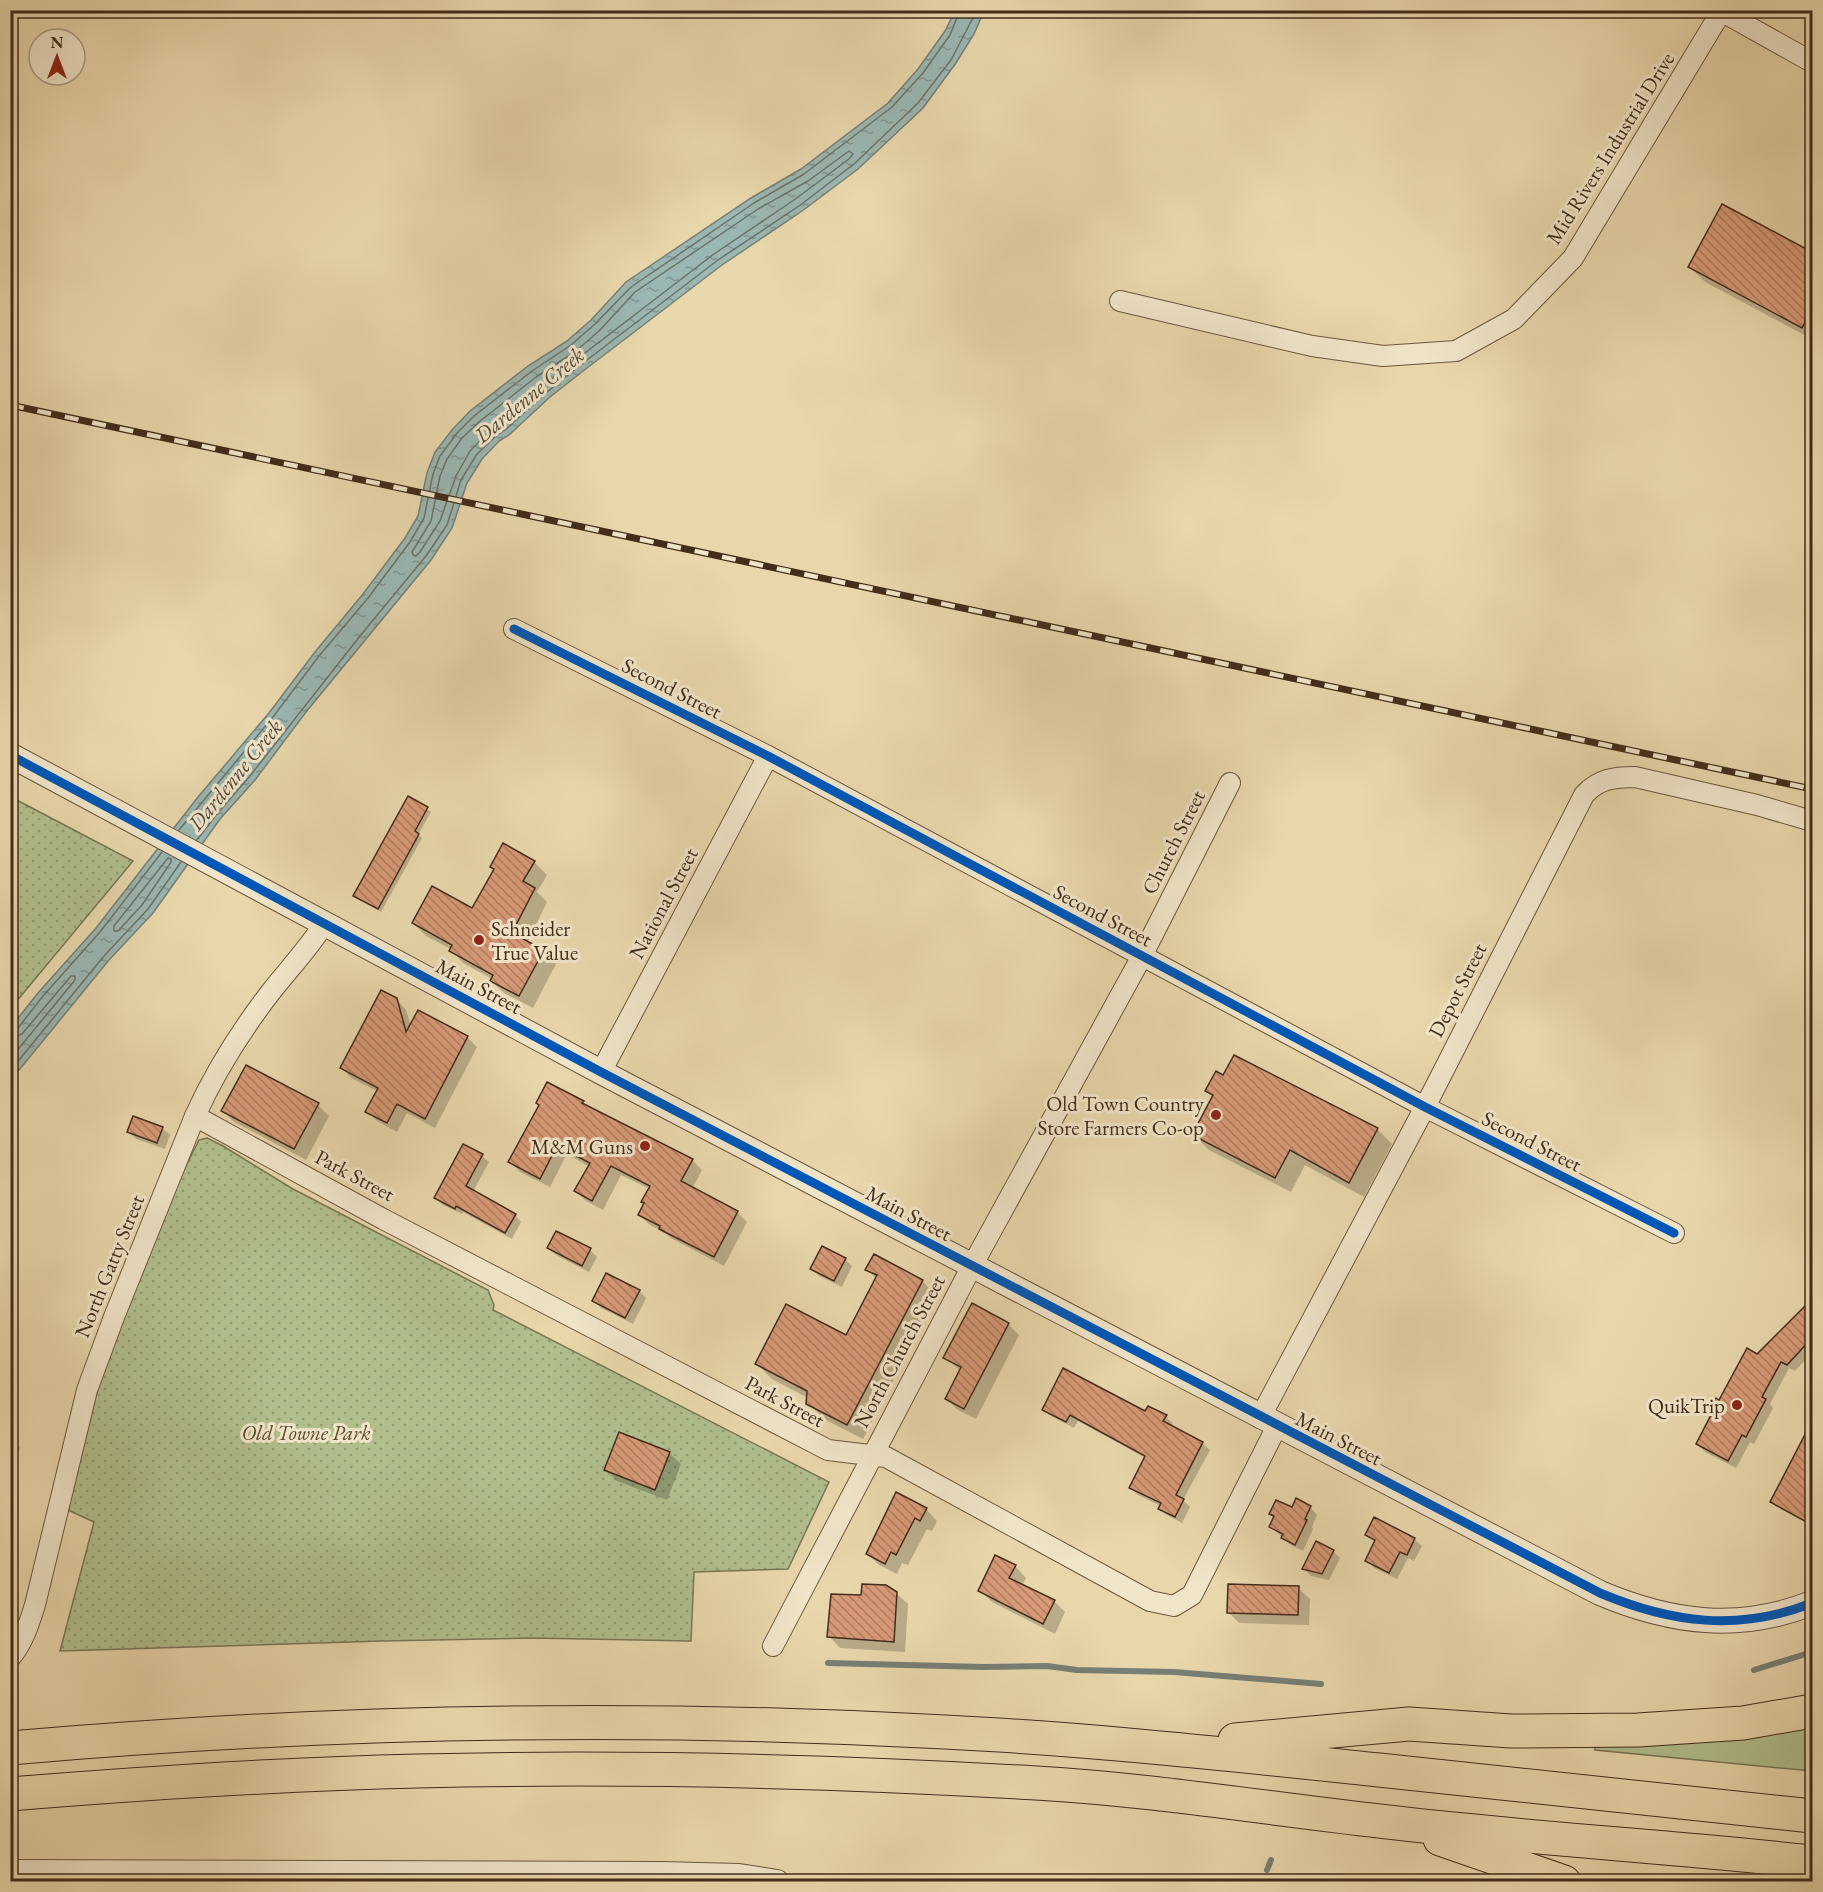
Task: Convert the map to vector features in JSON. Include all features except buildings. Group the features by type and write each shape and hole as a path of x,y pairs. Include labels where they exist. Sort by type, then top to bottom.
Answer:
{"highway":[{"path":"1162,1747 1409,1724 1510,1731 1638,1730 1743,1723 1812,1711"},
{"path":"10,1748 151,1737 473,1724 636,1723 867,1728 1162,1747 1812,1816"},
{"path":"10,1794 210,1779 418,1771 626,1769 822,1772 1145,1791 1399,1824 1713,1851 1812,1862"},
{"path":"1399,1824 1564,1881"}],"street":[{"path":"1720,11 1812,63"},
{"name":"Mid Rivers Industrial Drive","path":"1120,301 1312,346 1383,356 1456,351 1514,319 1573,258 1720,11"},
{"name":"Second Street","path":"514,629 768,756 1425,1107 1674,1233"},
{"name":"Main Street","path":"10,755 601,1072 1562,1575 1632,1607 1684,1619 1729,1621 1776,1614 1812,1603"},
{"name":"National Street","path":"601,1072 768,756"},
{"name":"Depot Street","path":"1269,1422 1425,1107 1584,795 1591,787 1601,781 1618,777 1635,777 1757,805 1812,821"},
{"name":"Church Street","path":"1142,956 1230,783"},
{"name":"North Gatty Street","path":"10,1658 26,1632 35,1605 75,1436 96,1364 195,1116 211,1080 232,1047 324,924"},
{"name":"North Church Street","path":"773,1646 972,1266 1142,956"},
{"name":"Park Street","path":"195,1116 383,1219 828,1450 886,1457 1150,1601 1174,1606 1192,1595 1269,1422"},
{"path":"10,1872 659,1878 739,1875 777,1881"}],"green space":[{"path":"11,797 133,861 11,1008"},
{"name":"Old Towne Park","path":"207,1138 293,1189 488,1290 494,1305 493,1310 829,1482 788,1569 694,1572 691,1641 532,1638 60,1651 94,1522 68,1510 96,1395 123,1320 182,1174 199,1140"},
{"path":"1812,1726 1812,1771 1595,1750 1595,1746"},
{"path":"1586,1875 1654,1881 1602,1881"}],"water":[{"name":"Dardenne Creek","path":"955,11 984,11 974,34 956,63 923,108 858,169 802,211 722,265 587,368 499,441 482,459 467,483 452,528 431,560 306,712 255,780 220,819 153,913 109,960 11,1080 11,1027 96,928 198,797 269,713 405,538 418,516 427,473 435,452 452,430 470,411 528,366 567,341 591,320 626,282 751,198 801,169 888,103 918,69 945,31"}],"waterway":[{"path":"1754,1670 1812,1652"},
{"path":"828,1663 983,1667 1047,1666 1077,1670 1174,1672 1321,1684"},
{"path":"1267,1870 1271,1860"}],"railway":[{"path":"10,405 1812,789"}],"cycle path":[{"path":"514,629 768,756 1425,1107 1674,1233"},
{"path":"10,755 601,1072 1600,1593 1653,1611 1705,1620 1758,1618 1812,1603"}],"place":[{"name":"Schneider True Value","path":"479,940"},
{"name":"Old Town Country Store Farmers Co-op","path":"1216,1115"},
{"name":"M&M Guns","path":"645,1146"},
{"name":"QuikTrip","path":"1737,1405"}]}
